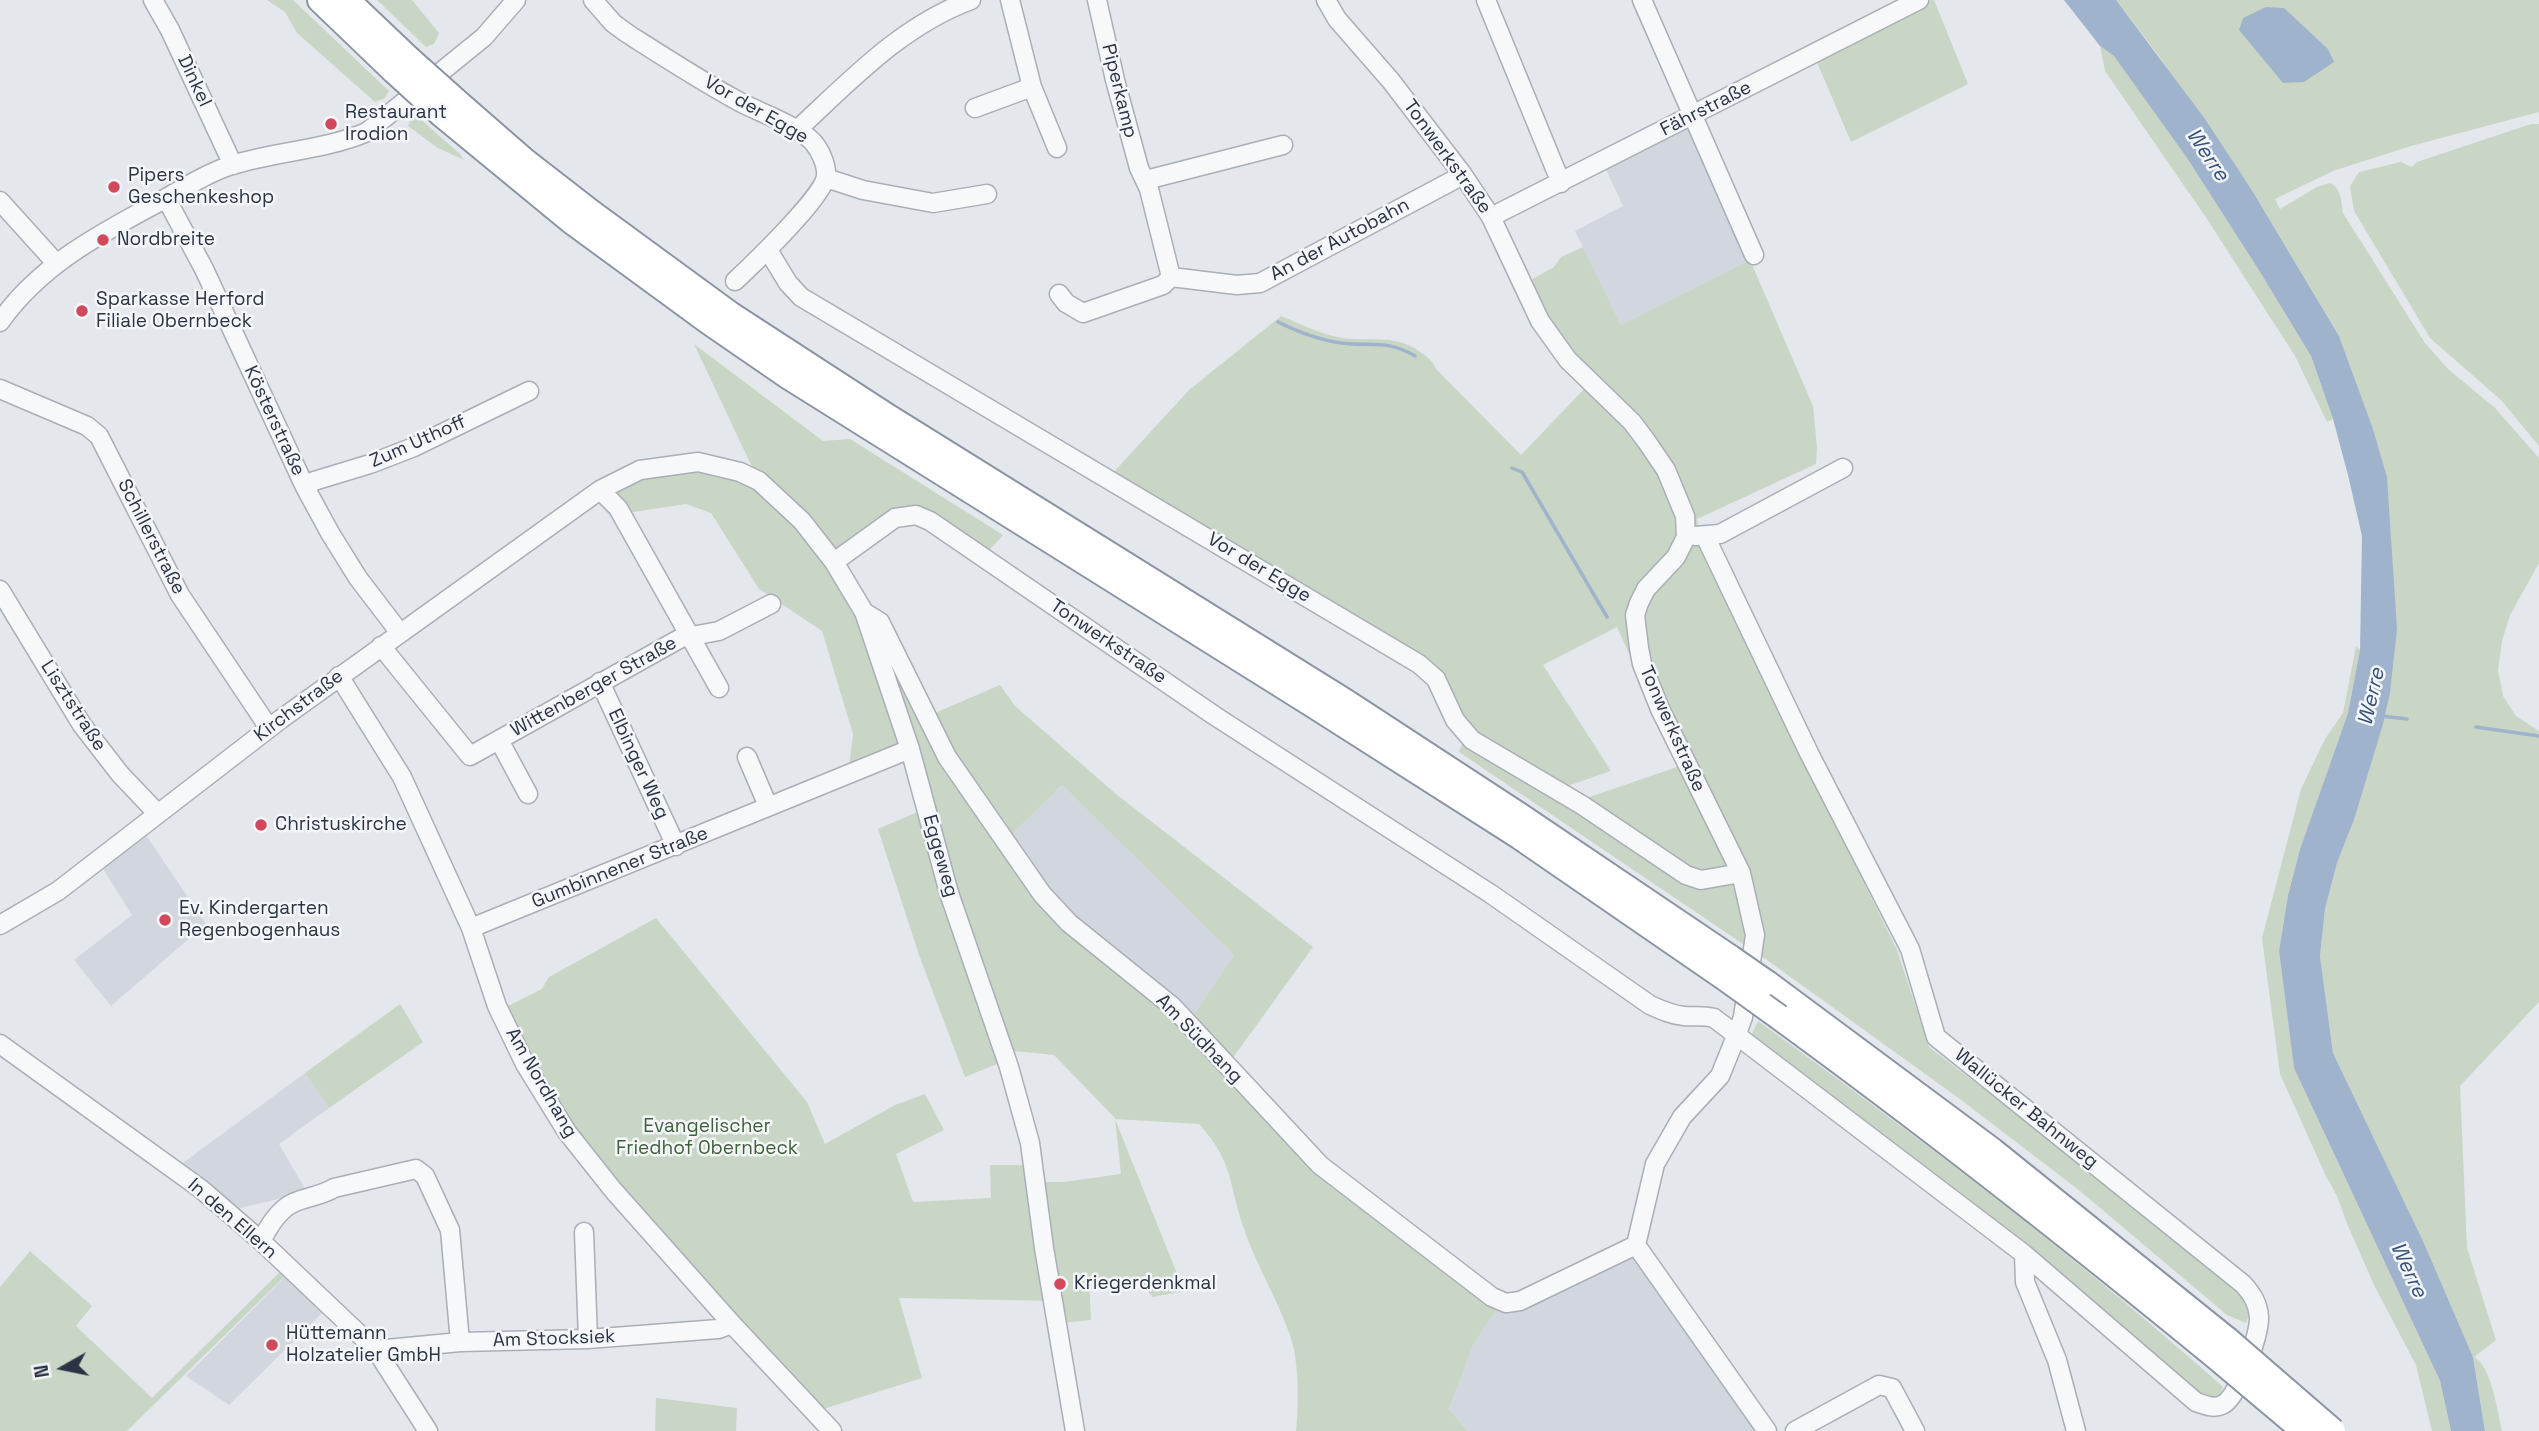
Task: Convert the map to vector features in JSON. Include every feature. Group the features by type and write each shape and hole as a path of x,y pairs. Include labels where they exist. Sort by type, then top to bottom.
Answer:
{"highway":[{"path":"320,0 401,65 571,221 789,377 1727,967 1767,983 1993,1151 2225,1351 2304,1431"},
{"path":"347,0 401,65"},
{"path":"1727,967 1779,1017 1903,1107 2063,1231 2333,1431"}],"street":[{"name":"Dinkel","path":"153,0 170,30 233,164"},
{"path":"0,322 25,291 56,263 100,234 212,172 233,164 331,144 367,132 484,37 516,0"},
{"name":"Vor der Egge","path":"593,0 612,23 640,41 737,100 798,129 814,143 825,164 826,178"},
{"path":"798,129 862,67 891,44 945,11 971,0"},
{"path":"1010,0 1032,87 1057,148"},
{"name":"Piperkamp","path":"1097,0 1139,168 1146,180 1171,278"},
{"name":"Tonwerkstraße","path":"1326,0 1337,19 1391,82 1463,175 1491,217 1531,305 1553,340 1589,382 1632,422 1666,470 1685,516 1686,537 1676,557 1646,589 1639,603 1635,615 1639,648 1642,664 1660,709 1741,873 1755,935 1743,1017 1737,1034 1720,1076 1682,1117 1655,1164 1636,1245"},
{"path":"1486,0 1561,183"},
{"name":"Fährstraße","path":"1491,217 1919,0"},
{"path":"1643,1 1754,255"},
{"path":"975,108 1032,87"},
{"path":"1146,180 1283,145"},
{"name":"An der Autobahn","path":"1171,278 1237,285 1260,283 1463,175"},
{"path":"735,281 768,250 819,191 826,178 863,190 933,203 988,194"},
{"name":"Kösterstraße","path":"166,198 204,269 305,487 350,567 400,633"},
{"path":"0,201 56,263"},
{"name":"Vor der Egge","path":"768,250 788,283 801,297 1419,664 1436,679 1455,720 1472,740 1582,806 1686,875 1701,880 1741,873"},
{"path":"1059,293 1066,303 1083,313 1163,285 1171,278"},
{"name":"Schillerstraße","path":"0,389 88,426 99,436 180,595 269,728"},
{"name":"Zum Uthoff","path":"305,487 314,481 414,447 529,391"},
{"name":"Eggeweg","path":"600,490 640,470 698,462 740,472 759,481 802,521 834,562 864,612 910,749 949,893 1009,1067 1030,1143 1044,1248 1075,1431"},
{"path":"1686,537 1720,534 1843,468"},
{"name":"Kirchstraße","path":"0,925 58,891 339,676 600,490"},
{"name":"Wittenberger Straße","path":"600,490 618,508 719,688"},
{"name":"Tonwerkstraße","path":"834,562 895,519 916,515 930,521 1215,716 1491,894 1650,1005 1668,1013 1714,1018 1737,1034"},
{"name":"Wallücker Bahnweg","path":"1704,536 1809,753 1910,949 1936,1037 2252,1294 2257,1305 2258,1332 2233,1396 2224,1405 2208,1407 2196,1402 2024,1254 1737,1034"},
{"name":"Lisztstraße","path":"0,590 82,725 120,774 158,814"},
{"name":"Wittenberger Straße","path":"381,646 470,756 681,638 719,631 771,604"},
{"name":"Am Südhang","path":"864,612 880,622 947,757 1042,894 1069,923 1172,1006 1320,1165 1492,1297 1506,1303 1520,1301 1636,1245"},
{"name":"Am Nordhang","path":"339,676 402,777 471,928 502,1015 525,1064 567,1132 613,1190 832,1431"},
{"name":"Elbinger Weg","path":"600,682 676,846"},
{"name":"Wittenberger Straße","path":"499,740 528,794"},
{"name":"Gumbinnener Straße","path":"471,928 910,749"},
{"path":"747,757 768,806"},
{"name":"In den Ellern","path":"0,1044 201,1189 261,1241 376,1350 428,1431"},
{"path":"261,1241 271,1224 295,1202 325,1194 334,1188 416,1169 425,1176 450,1230 460,1342"},
{"path":"584,1232 588,1339"},
{"path":"1636,1245 1767,1431"},
{"path":"2024,1254 2025,1282 2057,1360 2076,1431"},
{"name":"Am Stocksiek","path":"376,1350 460,1342 588,1339 718,1329 732,1324"},
{"path":"1795,1431 1879,1385 1892,1388 1915,1431"}],"shaded area":[{"path":"1688,124 1750,260 1621,325 1575,231 1623,206 1604,165"},
{"path":"1062,785 1234,955 1188,1023 1070,922 1006,840"},
{"name":"Ev. Kindergarten Regenbogenhaus","path":"144,832 206,924 111,1006 74,960 132,915 100,864"},
{"path":"305,1073 329,1108 279,1144 307,1192 224,1212 176,1168"},
{"path":"1634,1255 1765,1431 1467,1431 1449,1409 1474,1343 1497,1309 1533,1304"},
{"path":"282,1270 324,1311 229,1405 186,1376 282,1280"}],"green space":[{"path":"267,0 293,0 389,91 385,98 375,102 297,33 285,12"},
{"path":"377,0 412,0 439,33 434,44 426,47"},
{"path":"1934,0 1968,84 1851,142 1816,60"},
{"path":"2116,0 2539,0 2539,112 2411,146 2333,171 2275,199 2280,209 2317,187 2330,183 2334,186 2340,196 2343,213 2425,343 2448,369 2495,408 2539,458 2539,563 2510,615 2502,641 2498,670 2503,696 2516,716 2539,731 2539,1002 2460,1086 2467,1248 2496,1340 2474,1357 2485,1369 2489,1379 2502,1431 2485,1431 2473,1357 2424,1243 2333,1053 2320,956 2325,909 2337,863 2354,820 2387,707 2372,426 2339,336 2253,192 2156,52"},
{"path":"2100,46 2114,55 2187,158 2260,272 2311,356 2333,419 2327,422 2295,356 2207,219 2105,71"},
{"path":"416,115 464,160 438,148 408,126 411,118"},
{"path":"2531,124 2539,124 2539,446 2501,400 2430,338 2354,211 2350,186 2359,172 2401,162 2412,167 2417,162"},
{"path":"1583,247 1621,325 1750,260 1813,406 1816,464 1697,519 1704,558 1897,950 1929,1047 2217,1269 2237,1290 2250,1311 2246,1323 2227,1315 2080,1191 1960,1099 1760,955 1762,951 1745,939 1743,944 1459,752 1467,731 1449,694 1111,475 1189,390 1281,316 1335,337 1393,341 1412,347 1430,360 1521,455 1587,386 1565,365 1546,341 1515,289 1554,267 1561,257","holes":["1617,627 1680,766 1569,804 1550,792 1611,771 1543,665"]},
{"path":"694,344 823,441 850,439 1003,535 984,556 917,511 834,564 947,758 1042,895 1188,1023 1234,955 1062,785 1006,840 928,716 1000,685 1015,706 1116,794 1313,947 1227,1066 1385,1219 1497,1309 1474,1343 1449,1409 1467,1431 1296,1431 1298,1382 1290,1335 1248,1240 1219,1150 1199,1124 1115,1119 1054,1055 1004,1050 1007,1060 965,1077 919,955 878,829 929,807 911,743 849,768 853,734 822,631 759,589 711,513 686,504 627,513 616,499 622,484 641,474 698,465 762,488"},
{"path":"2356,646 2360,650 2348,713 2300,849 2288,895 2279,951 2294,1068 2440,1381 2451,1431 2432,1431 2416,1365 2375,1287 2337,1196 2280,1074 2262,938 2301,789 2325,739 2343,713"},
{"name":"Evangelischer Friedhof Obernbeck","path":"656,918 807,1102 825,1144 895,1105 925,1094 944,1130 896,1154 913,1202 991,1198 990,1165 1035,1165 1038,1182 1064,1182 1121,1174 1115,1119 1184,1291 1153,1297 1135,1278 1089,1280 1091,1320 1061,1323 1056,1301 899,1298 922,1378 820,1410 633,1205 572,1130 529,1057 506,1007 542,989 549,977"},
{"path":"400,1004 423,1042 329,1108 305,1073"},
{"path":"1758,1021 1929,1148 2097,1279 2223,1387 2220,1397 2206,1401 1750,1038"},
{"path":"30,1251 92,1306 76,1326 152,1398 282,1270 282,1279 127,1431 0,1431 0,1287"},
{"path":"656,1398 737,1408 736,1431 655,1431"}],"water":[{"name":"Werre","path":"2064,0 2116,0 2205,119 2253,192 2339,336 2372,426 2387,477 2397,629 2390,693 2383,724 2354,820 2337,863 2325,909 2320,956 2333,1053 2424,1243 2473,1357 2485,1431 2451,1431 2440,1381 2294,1068 2279,951 2288,895 2300,849 2348,713 2360,650 2362,536 2333,419 2311,356 2187,158 2114,56 2100,46"},
{"path":"2266,7 2284,8 2328,49 2334,62 2304,82 2283,83 2239,30 2243,18"}],"waterway":[{"path":"1278,322 1325,340 1387,345 1415,356"},
{"path":"1512,468 1522,472 1607,617"},
{"name":"Werre","path":"2381,716 2407,719"},
{"path":"2476,727 2539,736"}],"place":[{"name":"Restaurant Irodion","path":"331,124"},
{"name":"Pipers Geschenkeshop","path":"114,187"},
{"name":"Nordbreite","path":"103,240"},
{"name":"Sparkasse Herford Filiale Obernbeck","path":"82,311"},
{"name":"Christuskirche","path":"261,825"},
{"name":"Ev. Kindergarten Regenbogenhaus","path":"165,920"},
{"name":"Kriegerdenkmal","path":"1060,1284"},
{"name":"Hüttemann Holzatelier GmbH","path":"272,1345"}]}
